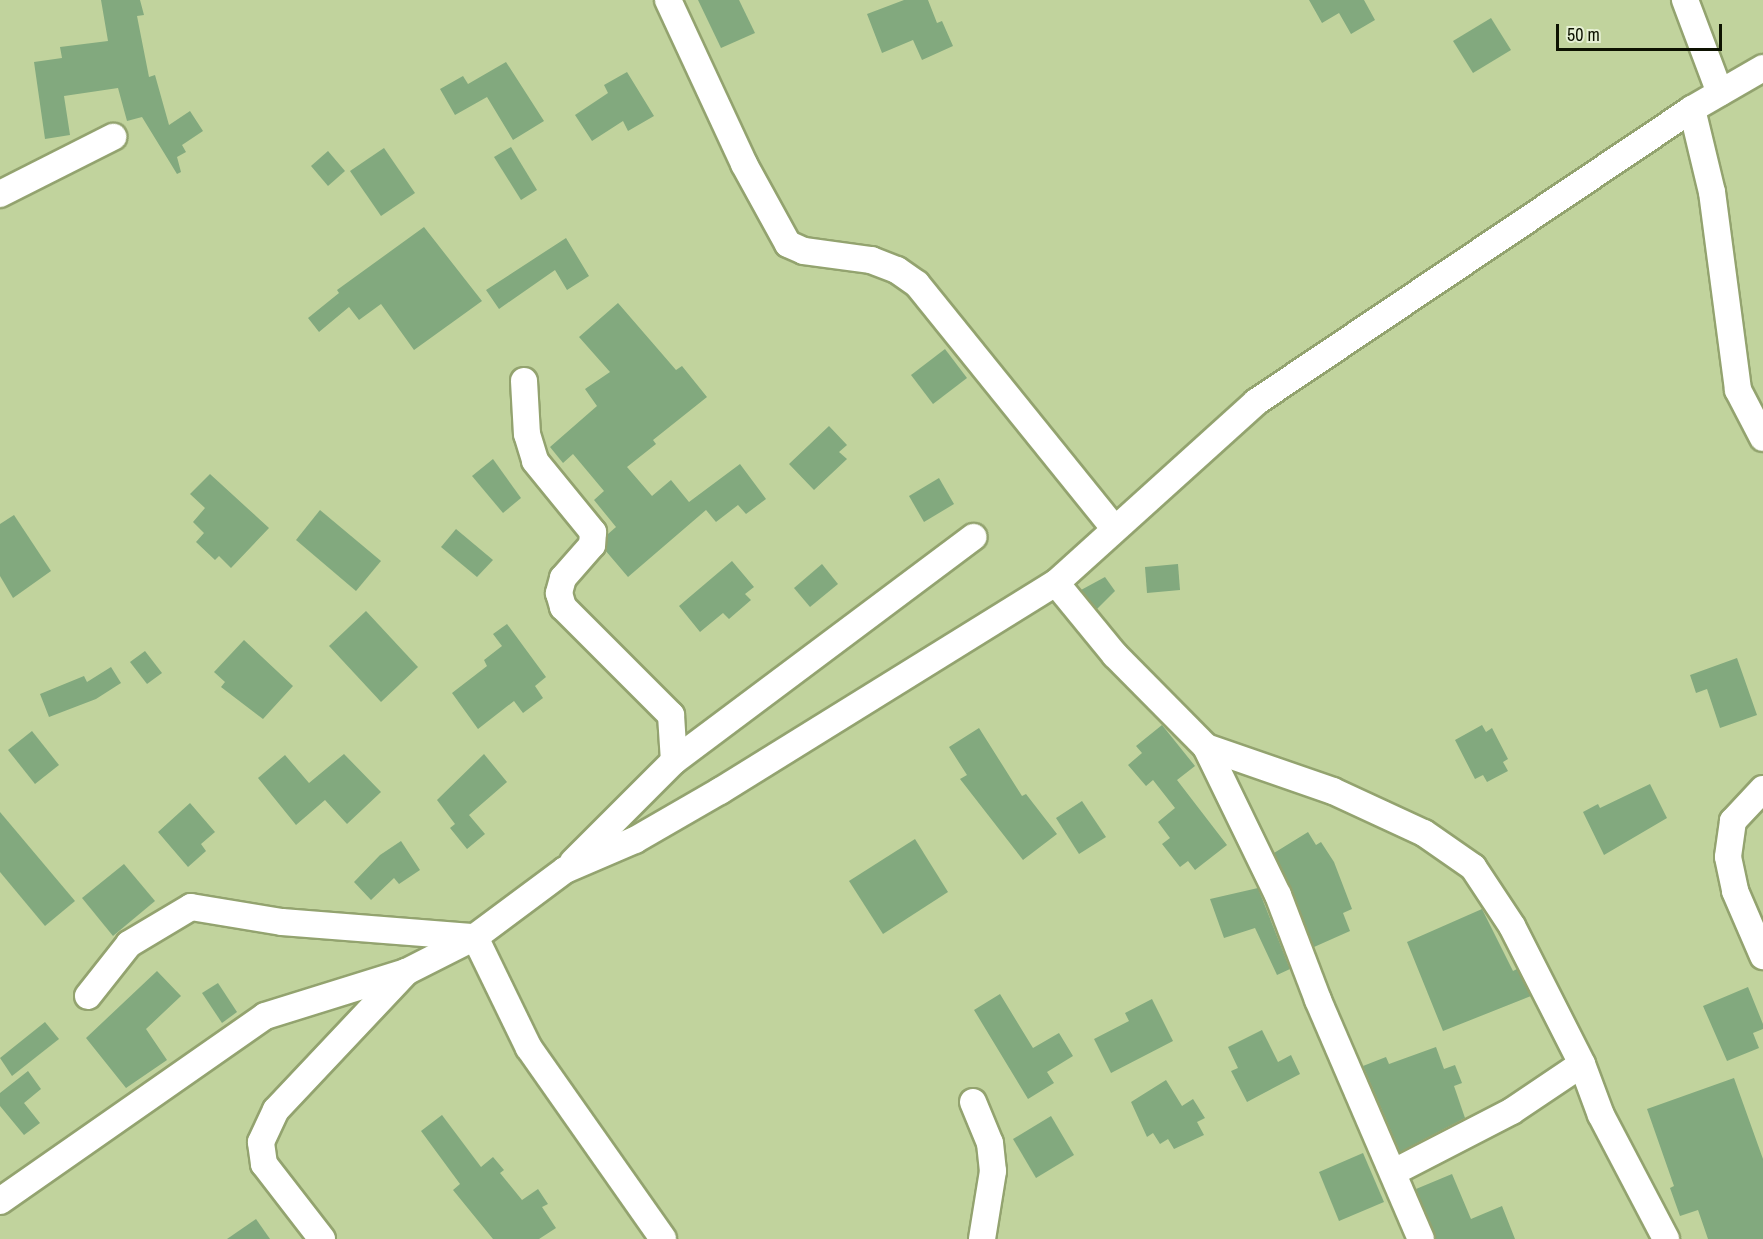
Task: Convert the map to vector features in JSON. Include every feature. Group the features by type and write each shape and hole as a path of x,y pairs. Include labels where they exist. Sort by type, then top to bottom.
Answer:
{"street":[{"path":"668,0 744,164 788,244 804,251 871,260 897,270 917,284 1113,527"},
{"path":"1685,0 1720,93"},
{"path":"565,870 635,840 701,802 1056,583 1113,527 1256,402 1692,109 1763,68"},
{"path":"1692,109 1712,192 1738,390 1763,438"},
{"path":"0,194 113,137"},
{"path":"524,381 527,434 536,461 593,532 592,545 563,578 559,592 562,607 671,714 674,761"},
{"path":"0,1202 265,1016 406,972 475,937 565,870 674,761 973,537"},
{"path":"1056,583 1115,655 1206,747 1278,894 1331,1030 1421,1239"},
{"path":"1206,747 1334,791 1424,833 1473,867 1512,926 1582,1064 1601,1115 1666,1239"},
{"path":"1763,789 1733,821 1728,857 1735,891 1763,956"},
{"path":"88,996 129,944 191,907 282,922 475,937"},
{"path":"475,937 529,1048 663,1239"},
{"path":"322,1239 264,1164 261,1142 276,1110 406,972"},
{"path":"1394,1172 1512,1111 1582,1064"},
{"path":"973,1102 990,1143 993,1171 982,1239"}],"building":[{"path":"101,0 140,0 144,15 137,16 149,77 155,75 169,125 190,111 203,131 182,145 186,152 177,157 181,172 177,174 142,117 127,121 118,88 64,96 70,135 45,139 34,62 62,58 60,47 108,41"},
{"path":"698,0 739,0 755,33 721,48"},
{"path":"904,0 928,0 937,23 942,21 953,46 922,60 913,40 882,53 867,14"},
{"path":"1309,0 1364,0 1375,20 1351,34 1339,13 1322,23"},
{"path":"1491,18 1511,50 1473,73 1453,41"},
{"path":"506,62 544,121 513,140 487,97 455,115 440,89 463,76 468,84"},
{"path":"627,72 654,116 628,131 623,121 592,141 575,115 608,93 604,85"},
{"path":"511,147 537,190 521,200 494,157"},
{"path":"384,148 415,193 381,216 350,171"},
{"path":"328,151 345,171 328,186 311,166"},
{"path":"424,227 482,301 414,350 381,304 359,320 349,307 319,332 308,318 339,293 337,290"},
{"path":"566,238 589,276 567,290 555,270 499,309 486,290"},
{"path":"618,303 676,370 682,366 707,397 653,440 656,444 627,467 652,496 671,480 689,502 740,464 766,499 746,514 738,505 716,522 706,510 628,577 605,550 608,534 616,527 594,500 604,491 573,454 563,463 550,447 597,406 585,389 610,372 579,337"},
{"path":"945,349 967,378 933,404 911,375"},
{"path":"829,426 847,445 839,452 847,459 814,490 789,464"},
{"path":"493,459 521,498 503,513 472,476"},
{"path":"210,474 269,528 231,568 219,556 215,560 196,542 204,533 193,522 205,508 190,494"},
{"path":"939,478 954,504 924,522 909,496"},
{"path":"320,510 381,561 356,591 296,540"},
{"path":"14,515 51,571 13,598 0,576 0,524"},
{"path":"456,529 493,560 477,577 441,547"},
{"path":"732,561 754,587 745,594 751,600 729,619 723,613 700,632 679,606"},
{"path":"822,564 838,584 810,607 794,588"},
{"path":"1178,564 1180,590 1147,593 1145,567"},
{"path":"1105,577 1115,591 1097,609 1081,590"},
{"path":"366,611 418,667 381,702 329,646"},
{"path":"507,624 546,677 535,686 543,698 523,713 514,701 478,729 452,693 487,666 484,660 502,646 493,634"},
{"path":"244,640 293,686 263,719 221,687 225,682 214,672"},
{"path":"145,651 162,673 147,684 130,662"},
{"path":"1737,658 1757,715 1720,728 1707,689 1696,693 1690,675"},
{"path":"111,667 121,683 96,699 49,717 40,694 84,676 87,682"},
{"path":"1162,725 1195,766 1177,780 1227,845 1195,870 1188,861 1180,867 1162,844 1170,838 1158,822 1175,808 1153,780 1146,786 1128,765 1142,753 1136,746"},
{"path":"1482,725 1486,732 1492,728 1508,759 1503,762 1508,771 1487,782 1483,775 1475,779 1455,740"},
{"path":"979,728 1022,796 1026,794 1057,834 1023,860 960,779 967,775 949,747"},
{"path":"32,731 59,765 35,784 8,750"},
{"path":"344,754 381,792 347,824 325,800 296,825 258,778 285,755 309,783"},
{"path":"484,754 507,782 469,815 485,834 467,849 450,828 455,824 437,800"},
{"path":"1650,784 1667,818 1604,855 1583,812 1598,804 1600,808"},
{"path":"1082,801 1106,837 1079,854 1056,818"},
{"path":"190,803 215,832 201,844 206,851 188,867 158,832"},
{"path":"0,812 75,901 45,926 0,872"},
{"path":"1308,832 1316,845 1321,842 1334,862 1352,909 1343,913 1350,931 1314,947 1274,853"},
{"path":"915,839 948,892 883,934 849,881"},
{"path":"401,841 420,870 399,884 394,878 371,900 354,882 380,855"},
{"path":"124,864 155,901 113,936 82,898"},
{"path":"1258,888 1290,969 1277,975 1255,928 1224,938 1210,899"},
{"path":"1482,909 1513,971 1517,969 1531,996 1443,1031 1407,942"},
{"path":"157,971 181,996 146,1029 167,1060 126,1088 86,1038"},
{"path":"218,983 237,1012 222,1023 202,993"},
{"path":"1748,987 1763,1024 1763,1029 1753,1033 1759,1048 1727,1061 1703,1006"},
{"path":"1000,994 1033,1048 1059,1033 1073,1056 1047,1072 1054,1083 1028,1099 974,1010"},
{"path":"1152,999 1173,1041 1111,1073 1094,1039 1129,1021 1125,1013"},
{"path":"45,1022 59,1039 12,1076 0,1058"},
{"path":"1262,1030 1278,1062 1291,1055 1300,1074 1247,1102 1231,1071 1238,1068 1228,1047"},
{"path":"1436,1047 1444,1069 1455,1065 1462,1083 1454,1086 1465,1118 1400,1152 1363,1066 1386,1057 1389,1064"},
{"path":"28,1071 41,1089 24,1103 40,1123 24,1135 0,1106 0,1093"},
{"path":"1734,1078 1763,1159 1763,1239 1708,1239 1698,1210 1680,1216 1670,1188 1674,1186 1647,1109"},
{"path":"1166,1080 1182,1106 1193,1099 1205,1118 1197,1122 1204,1135 1174,1149 1168,1139 1160,1144 1153,1133 1147,1137 1131,1102"},
{"path":"442,1115 481,1167 493,1157 504,1170 500,1173 522,1200 538,1189 548,1204 542,1207 556,1228 539,1239 493,1239 453,1190 460,1184 421,1131"},
{"path":"1051,1116 1074,1155 1036,1178 1013,1139"},
{"path":"1363,1153 1384,1202 1339,1221 1319,1172"},
{"path":"1452,1174 1471,1219 1502,1206 1515,1239 1436,1239 1416,1189"},
{"path":"256,1219 270,1239 227,1239"}]}
